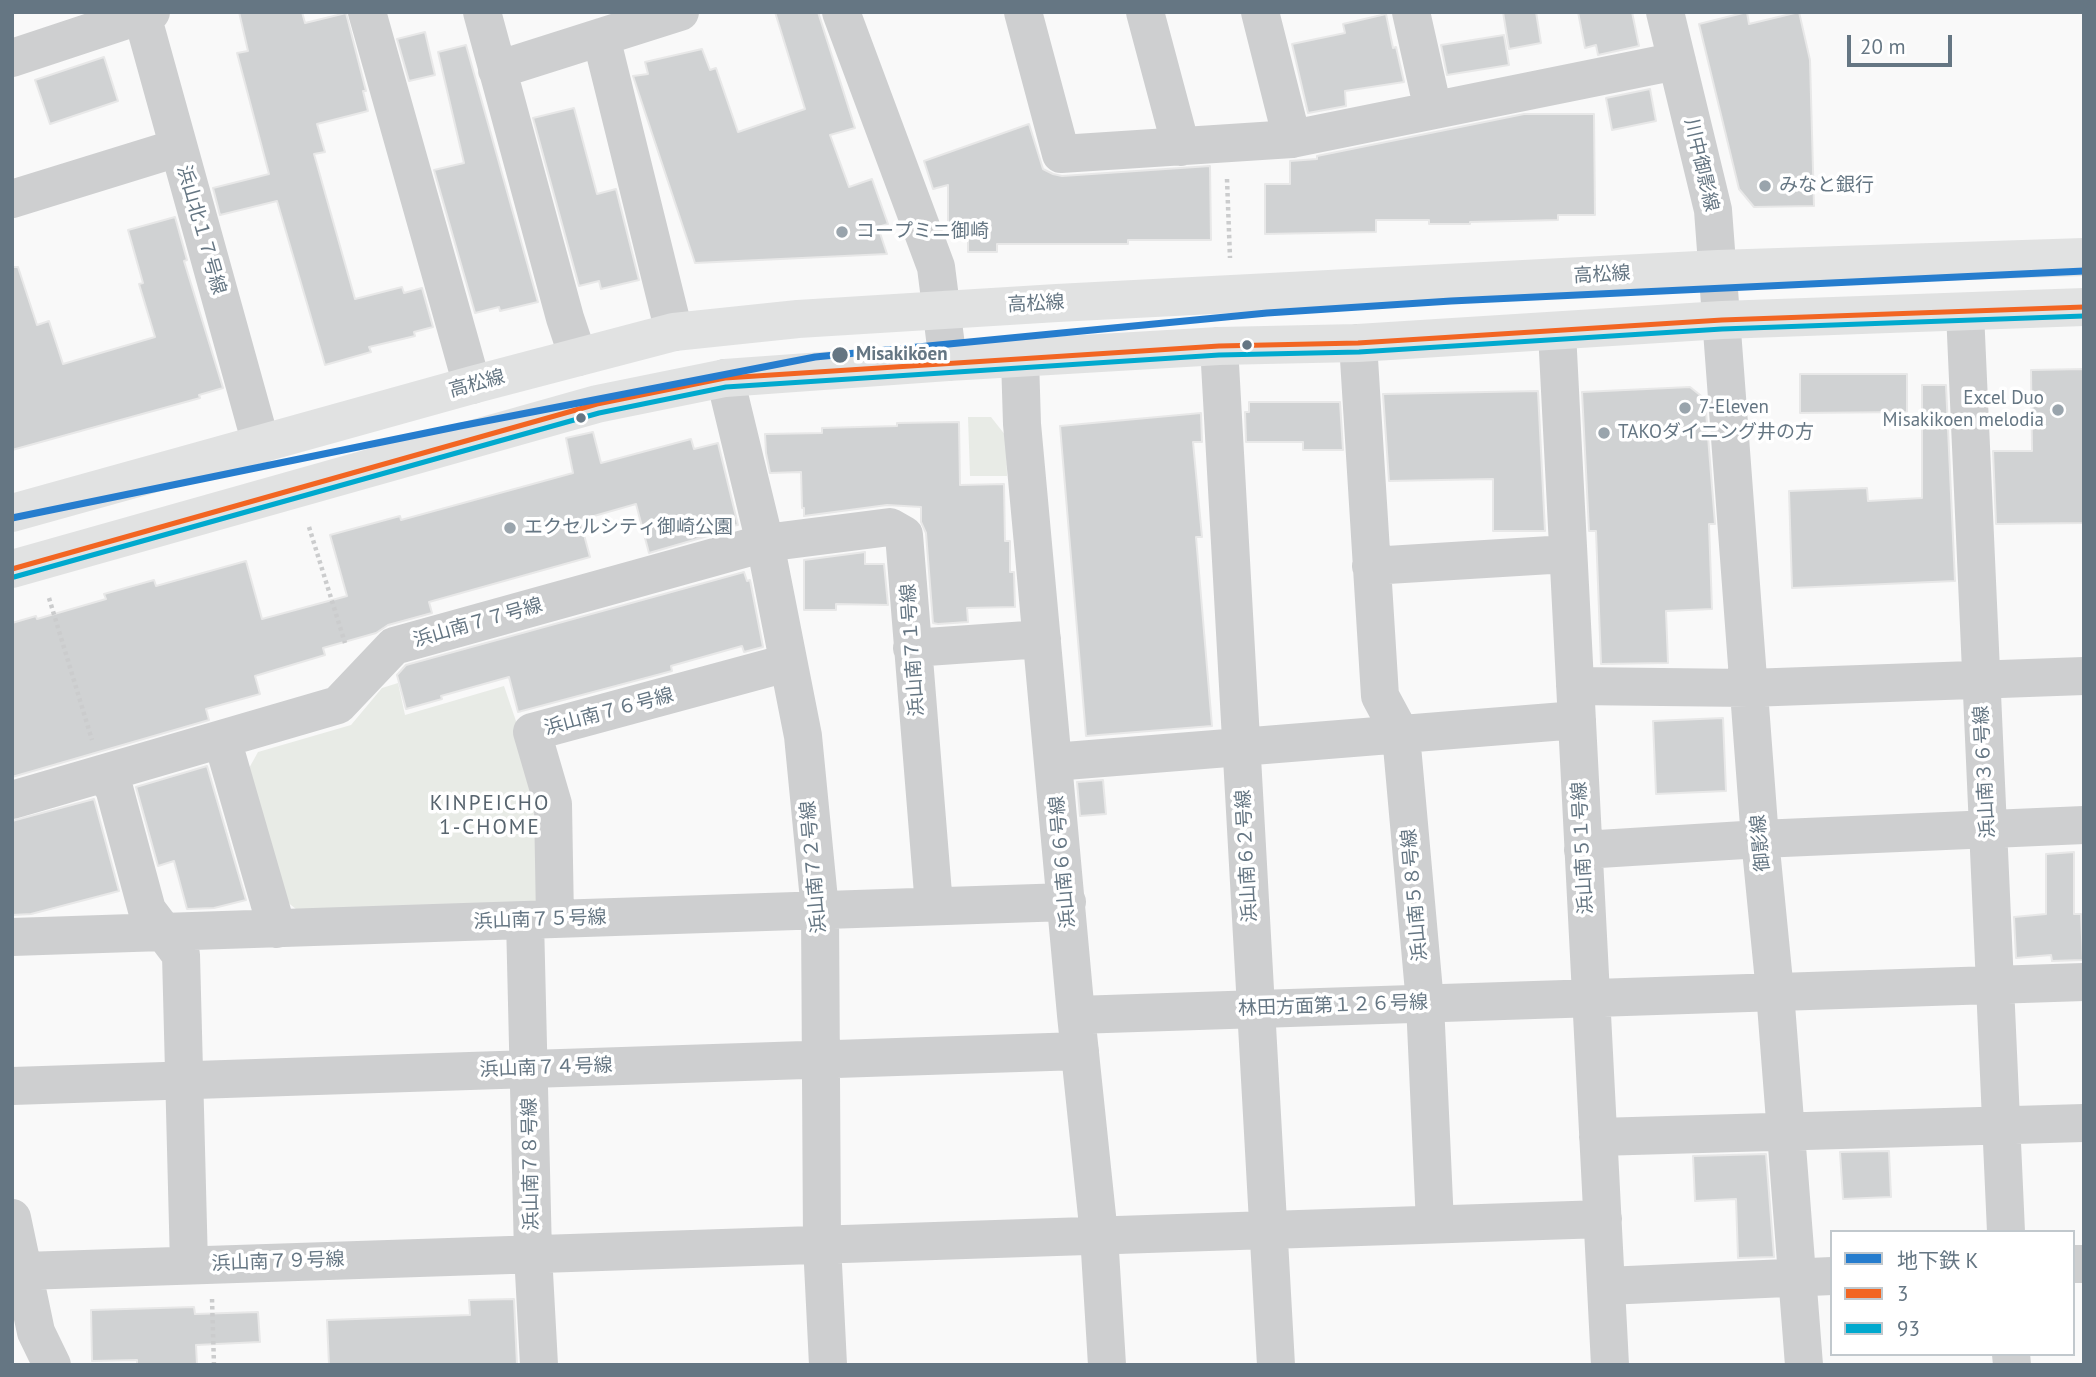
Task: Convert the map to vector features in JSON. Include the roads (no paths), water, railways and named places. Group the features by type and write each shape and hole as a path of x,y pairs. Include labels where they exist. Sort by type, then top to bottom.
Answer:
{"main road":[{"name":"高松線","path":"12,513 674,332 798,319 940,309 1718,269 2084,257"},
{"path":"25,566 597,404 725,379 1219,346 1358,343 1722,320 2084,307"}],"street":[{"path":"367,12 472,386"},
{"path":"482,12 578,357"},
{"path":"497,70 680,12"},
{"path":"841,12 936,267 948,362"},
{"path":"1023,12 1061,154 1292,139 1677,61"},
{"path":"1145,12 1181,146"},
{"path":"1260,12 1292,139"},
{"path":"1411,12 1433,110"},
{"name":"川中御影線","path":"1665,12 1713,210 1722,320"},
{"path":"12,58 146,14"},
{"name":"浜山北１７号線","path":"146,14 177,148 261,444"},
{"path":"601,37 674,332"},
{"path":"12,199 177,148"},
{"name":"浜山南３６号線","path":"1965,312 2006,1230"},
{"name":"御影線","path":"1722,320 1760,839 1786,1131 1814,1277 1804,1365"},
{"name":"浜山南５１号線","path":"1557,332 1610,1365"},
{"path":"1358,343 1380,696 1401,734"},
{"name":"浜山南６２号線","path":"1219,346 1276,1365"},
{"name":"浜山南６６号線","path":"1020,359 1022,424 1099,1235 1107,1365"},
{"name":"浜山南７２号線","path":"725,379 765,543 803,736 820,910 822,1244 828,1365"},
{"name":"浜山南７１号線","path":"765,543 890,527 904,536 934,906"},
{"name":"浜山南７７号線","path":"12,800 338,705 394,646 765,543"},
{"path":"1371,566 1567,554"},
{"path":"912,648 1042,639"},
{"name":"浜山南７６号線","path":"540,920 554,804 532,732 787,663"},
{"path":"1054,762 1401,734 1576,703 1749,688 2084,676"},
{"name":"浜山南５８号線","path":"1401,734 1425,1003 1435,1224"},
{"path":"222,739 277,929"},
{"path":"102,774 114,788 147,910 181,955 183,1080 200,1265"},
{"path":"1583,850 1760,839 2084,825"},
{"name":"浜山南７５号線","path":"12,937 1067,902"},
{"name":"浜山南７８号線","path":"539,1365 533,1254 529,1069 540,920"},
{"name":"林田方面第１２６号線","path":"1078,1033 1256,1009 2084,982"},
{"name":"浜山南７４号線","path":"12,1086 821,1060 1078,1033"},
{"path":"1598,1137 2084,1123"},
{"path":"12,1218 36,1332 52,1365"},
{"name":"浜山南７９号線","path":"23,1271 1603,1219"},
{"path":"1606,1286 1814,1277"}],"metro line":[{"name":"K","path":"12,518 460,426 815,357 1267,313 1451,301 2084,271"}],"place":[{"name":"みなと銀行","path":"1765,186"},
{"name":"コープミニ御崎","path":"842,232"},
{"name":"Misakikōen","path":"840,355"},
{"name":"7-Eleven","path":"1685,408"},
{"name":"Excel Duo Misakikoen melodia","path":"2058,410"},
{"name":"TAKOダイニング井の方","path":"1604,433"},
{"name":"エクセルシティ御崎公園","path":"510,528"}],"district":[{"name":"KINPEICHO 1-CHOME","path":"490,816"}]}
